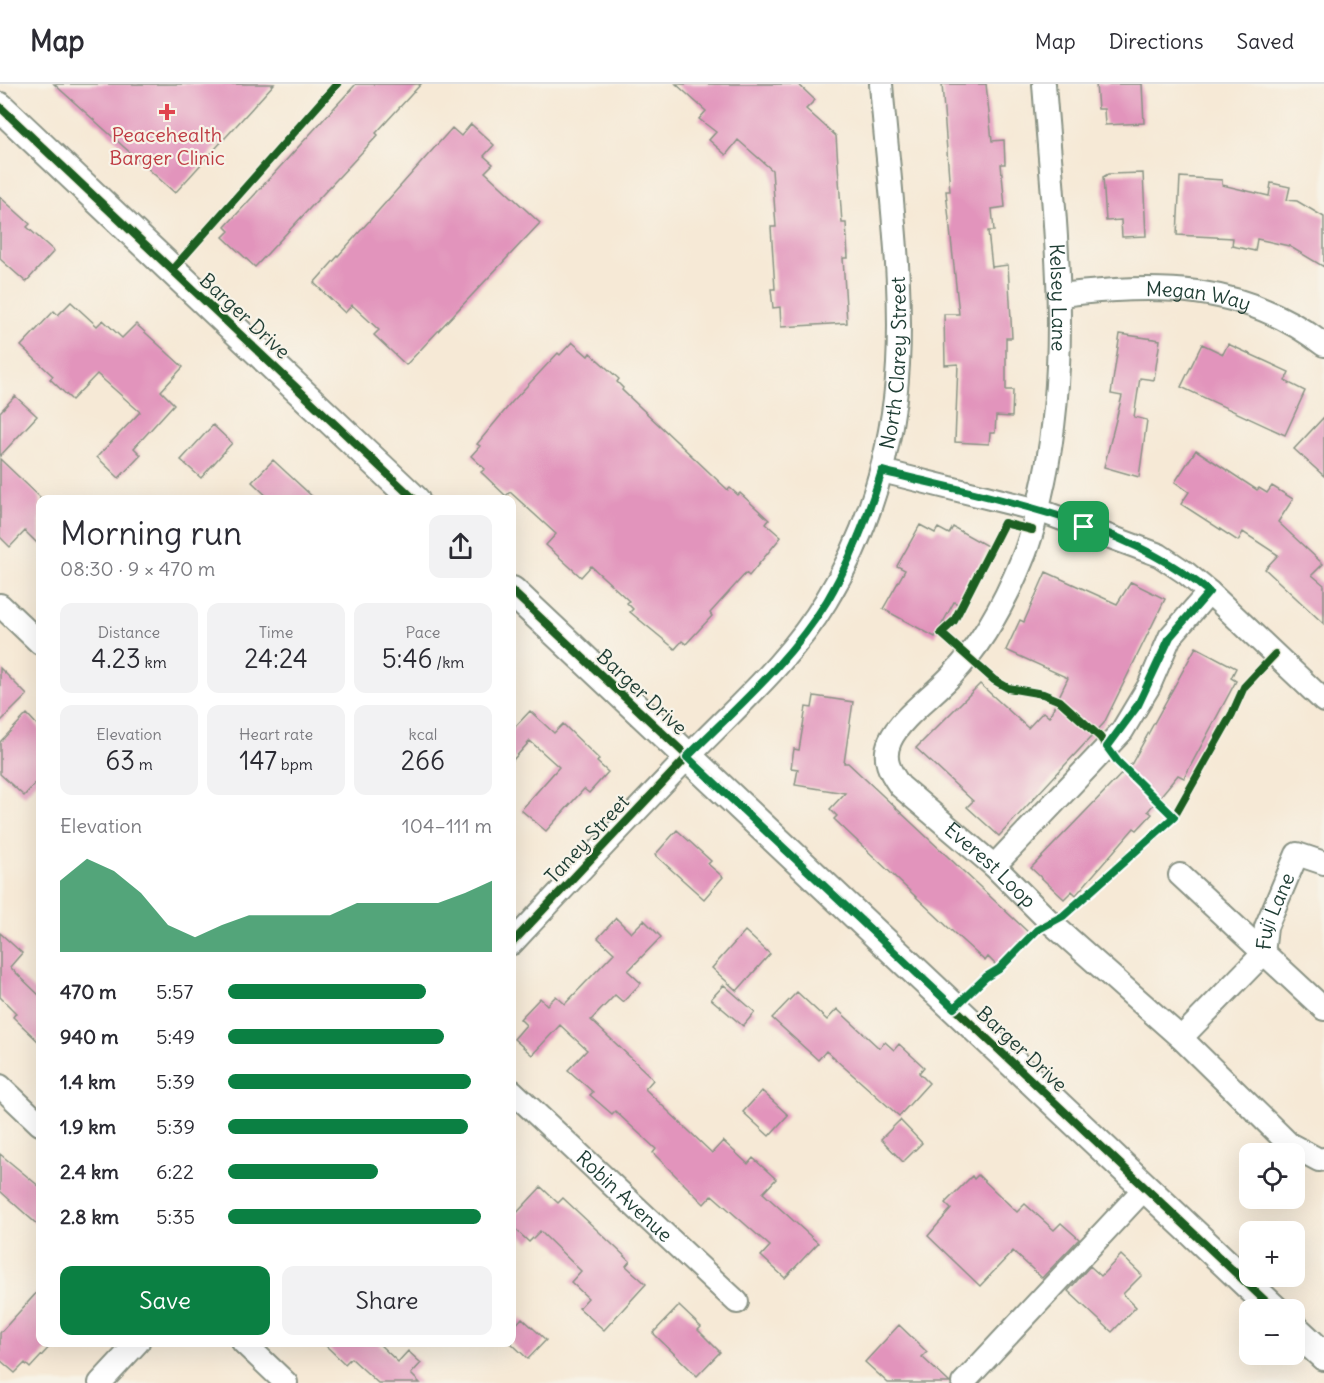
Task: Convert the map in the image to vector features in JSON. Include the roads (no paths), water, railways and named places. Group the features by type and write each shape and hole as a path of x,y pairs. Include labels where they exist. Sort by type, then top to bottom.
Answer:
{"main road":[{"name":"Barger Drive","path":"0,107 410,495"},
{"name":"Barger Drive","path":"516,595 1263,1299"},
{"path":"1305,1338 1324,1356"}],"street":[{"name":"North Clarey Street","path":"687,757 762,682 826,602 849,560 868,514 882,471 895,399 899,344 881,84"},
{"name":"Kelsey Lane","path":"1038,510 1052,441 1059,371 1061,296 1044,84"},
{"name":"Megan Way","path":"1061,296 1128,288 1178,289 1230,298 1276,316 1324,345"},
{"path":"882,471 1038,510 1159,555 1209,592 1324,701"},
{"name":"Everest Loop","path":"1038,510 1023,557 983,638 953,674 890,740 886,757 889,771 900,786 994,866 1050,922 1181,1038 1289,1144 1319,1160 1324,1159"},
{"path":"994,866 1122,731 1149,686 1170,637 1209,592"},
{"path":"0,605 36,640"},
{"name":"Taney Street","path":"516,939 687,757"},
{"name":"Fuji Lane","path":"1181,1038 1263,954 1266,927 1297,854 1324,863"},
{"path":"1180,875 1324,1009"},
{"path":"0,1086 36,1120"},
{"name":"Robin Avenue","path":"516,1095 737,1302"},
{"path":"963,1383 1145,1188"},
{"path":"100,1383 133,1347"},
{"path":"248,1347 286,1383"}],"place":[{"name":"Peacehealth Barger Clinic","path":"167,112"}]}
